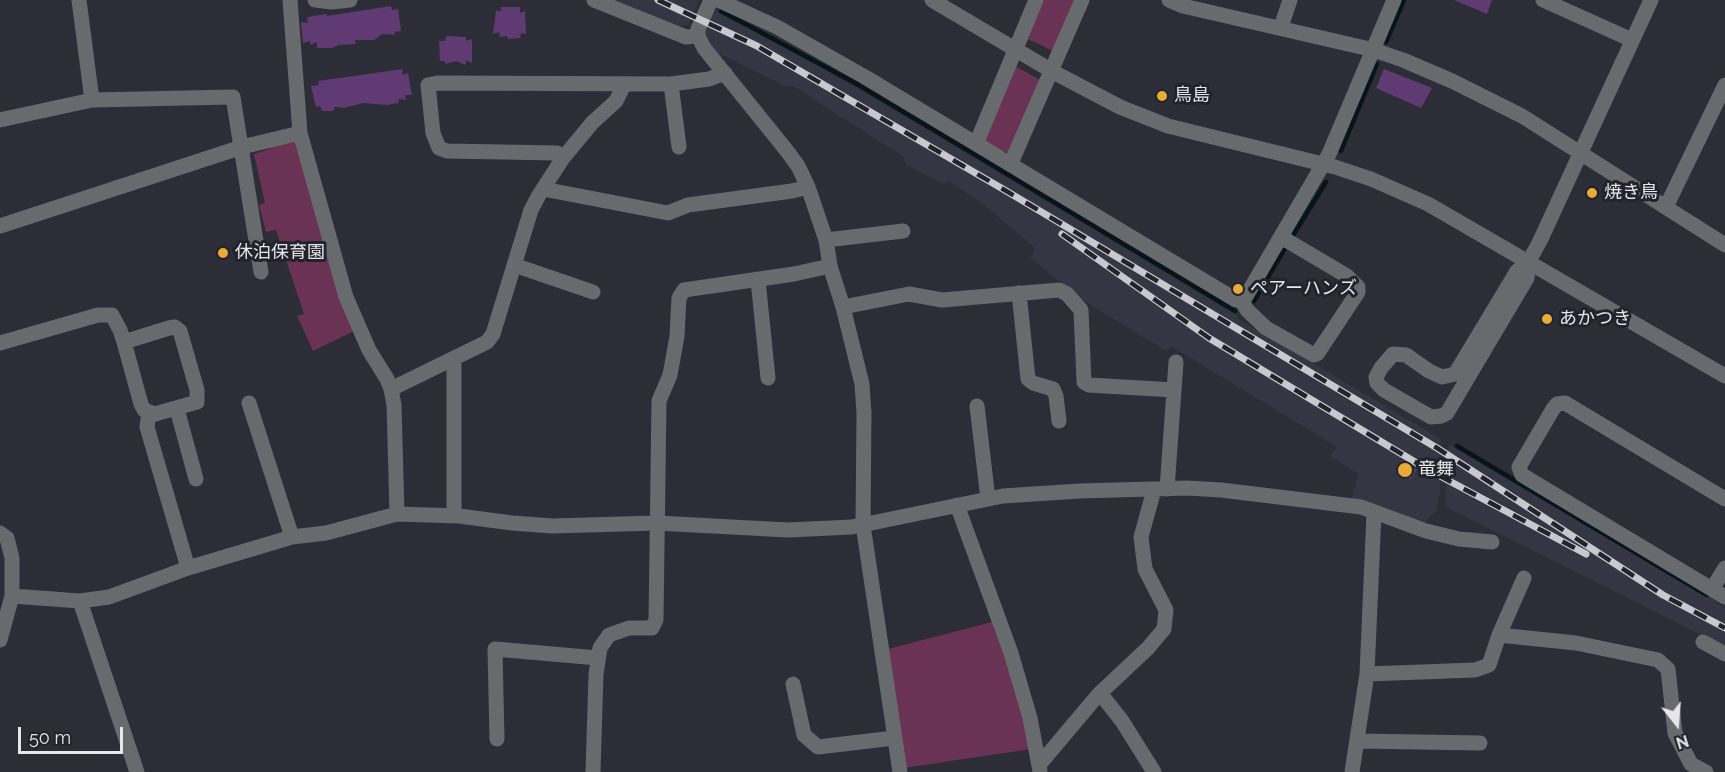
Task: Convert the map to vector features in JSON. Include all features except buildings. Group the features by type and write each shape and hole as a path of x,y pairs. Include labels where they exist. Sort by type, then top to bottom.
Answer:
{"street":[{"path":"79,0 92,100"},
{"path":"290,0 300,133 346,297 369,350 391,389 394,405 397,514"},
{"path":"315,0 332,2 350,0"},
{"path":"594,0 686,37 698,36"},
{"path":"711,0 698,29 698,36 704,48 798,166 808,187 826,240 830,266 843,307 862,384 863,525 900,772"},
{"path":"718,0 749,13 826,54 1236,300 1245,298 1324,164 1394,0"},
{"path":"932,0 1052,71 1120,107 1168,126 1324,164 1371,179 1428,204 1725,376"},
{"path":"976,144 1036,0"},
{"path":"1011,163 1082,0"},
{"path":"1168,0 1374,50 1452,81 1522,116 1725,245"},
{"path":"1281,27 1290,0"},
{"path":"1543,0 1632,40"},
{"path":"1529,261 1527,278 1447,413 1431,417 1384,390 1377,383 1376,378 1389,357 1399,353 1442,377 1455,374 1517,271 1529,261 1540,241 1651,0"},
{"path":"563,158 557,153 447,151 439,148 433,133 428,85 439,83 671,84 708,79 725,73"},
{"path":"671,84 679,147"},
{"path":"391,389 487,342 493,334 531,210 563,158 592,123 616,101 624,85"},
{"path":"1666,207 1725,86"},
{"path":"0,120 92,100 233,98 261,272"},
{"path":"0,226 242,147 300,133"},
{"path":"543,189 668,213 688,205 808,187"},
{"path":"826,240 903,231"},
{"path":"1241,300 1247,310 1266,328 1314,355 1321,351 1358,292 1358,287 1347,276 1281,237"},
{"path":"514,266 593,292"},
{"path":"593,772 596,674 600,648 609,635 628,628 652,628 656,620 659,401 670,375 677,336 679,298 684,290 758,280 830,266"},
{"path":"758,280 768,378"},
{"path":"843,307 909,294 942,300 1059,290 1067,294 1081,310 1084,382 1089,385 1174,390"},
{"path":"1019,293 1028,379 1033,383 1053,389 1059,421"},
{"path":"0,344 98,315 112,315 120,330 144,410 155,414 197,402 197,390 180,331 175,327 169,328 124,342"},
{"path":"454,358 454,516"},
{"path":"1039,768 1100,693 1148,648 1164,629 1166,610 1145,568 1141,537 1161,490 1176,362"},
{"path":"249,403 292,537"},
{"path":"1725,499 1565,403 1557,404 1553,409 1519,467 1522,475 1719,593 1725,568"},
{"path":"977,406 988,499"},
{"path":"177,409 196,479"},
{"path":"149,412 147,427 188,568"},
{"path":"12,596 80,601 109,597 188,568 292,537 326,533 397,514 454,516 552,526 657,523 788,531 863,525 1003,496 1080,491 1221,490 1361,507 1426,531 1459,539 1492,542"},
{"path":"957,505 1011,653 1030,718 1039,768"},
{"path":"1352,772 1367,674 1374,513"},
{"path":"0,533 7,538 12,558 12,596 0,640"},
{"path":"1367,674 1475,670 1489,665 1499,635 1524,578"},
{"path":"80,601 137,772"},
{"path":"1499,635 1576,643 1658,660 1668,669 1675,733 1691,764 1706,772"},
{"path":"1703,642 1725,654"},
{"path":"497,740 495,649 598,658"},
{"path":"793,684 804,735 818,747 894,738"},
{"path":"1100,693 1141,749 1154,772"},
{"path":"1357,741 1480,743"}],"shaded area":[{"path":"606,0 699,0 688,25 676,27"},
{"path":"1042,0 1076,0 1055,52 1026,38"},
{"path":"722,8 720,14 776,41 962,149 1237,315 1238,319 1441,439 1440,492 1436,511 1424,523 1351,500 1359,474 1330,456 1337,447 1171,346 1166,351 1078,297 1031,258 1035,248 983,204 949,181 943,184 905,164 904,157 793,86 786,86 714,51 703,34 713,12"},
{"path":"1015,66 1042,81 1008,152 1005,152 987,143 985,139"},
{"path":"295,140 354,331 313,351 297,316 304,314 276,230 266,232 259,205 265,203 254,154"},
{"path":"1449,444 1698,593 1703,591 1716,598 1715,602 1725,608 1725,647 1446,507 1446,465"},
{"path":"992,622 1024,708 1031,749 904,768 888,649"}],"waterway":[{"path":"1386,42 1404,0"},
{"path":"721,11 857,84 1235,311"},
{"path":"1341,151 1377,64"},
{"path":"1294,234 1326,182"},
{"path":"1254,301 1284,250"},
{"path":"1457,446 1707,595"}],"railway":[{"path":"658,0 757,46 1008,192 1437,448 1663,595 1725,628"},
{"path":"1062,234 1209,338 1425,468 1586,554"}],"place":[{"name":"鳥島","path":"1162,96"},
{"name":"焼き鳥","path":"1592,193"},
{"name":"休泊保育園","path":"223,253"},
{"name":"ペアーハンズ","path":"1238,289"},
{"name":"あかつき","path":"1547,319"},
{"name":"竜舞","path":"1405,470"}]}
